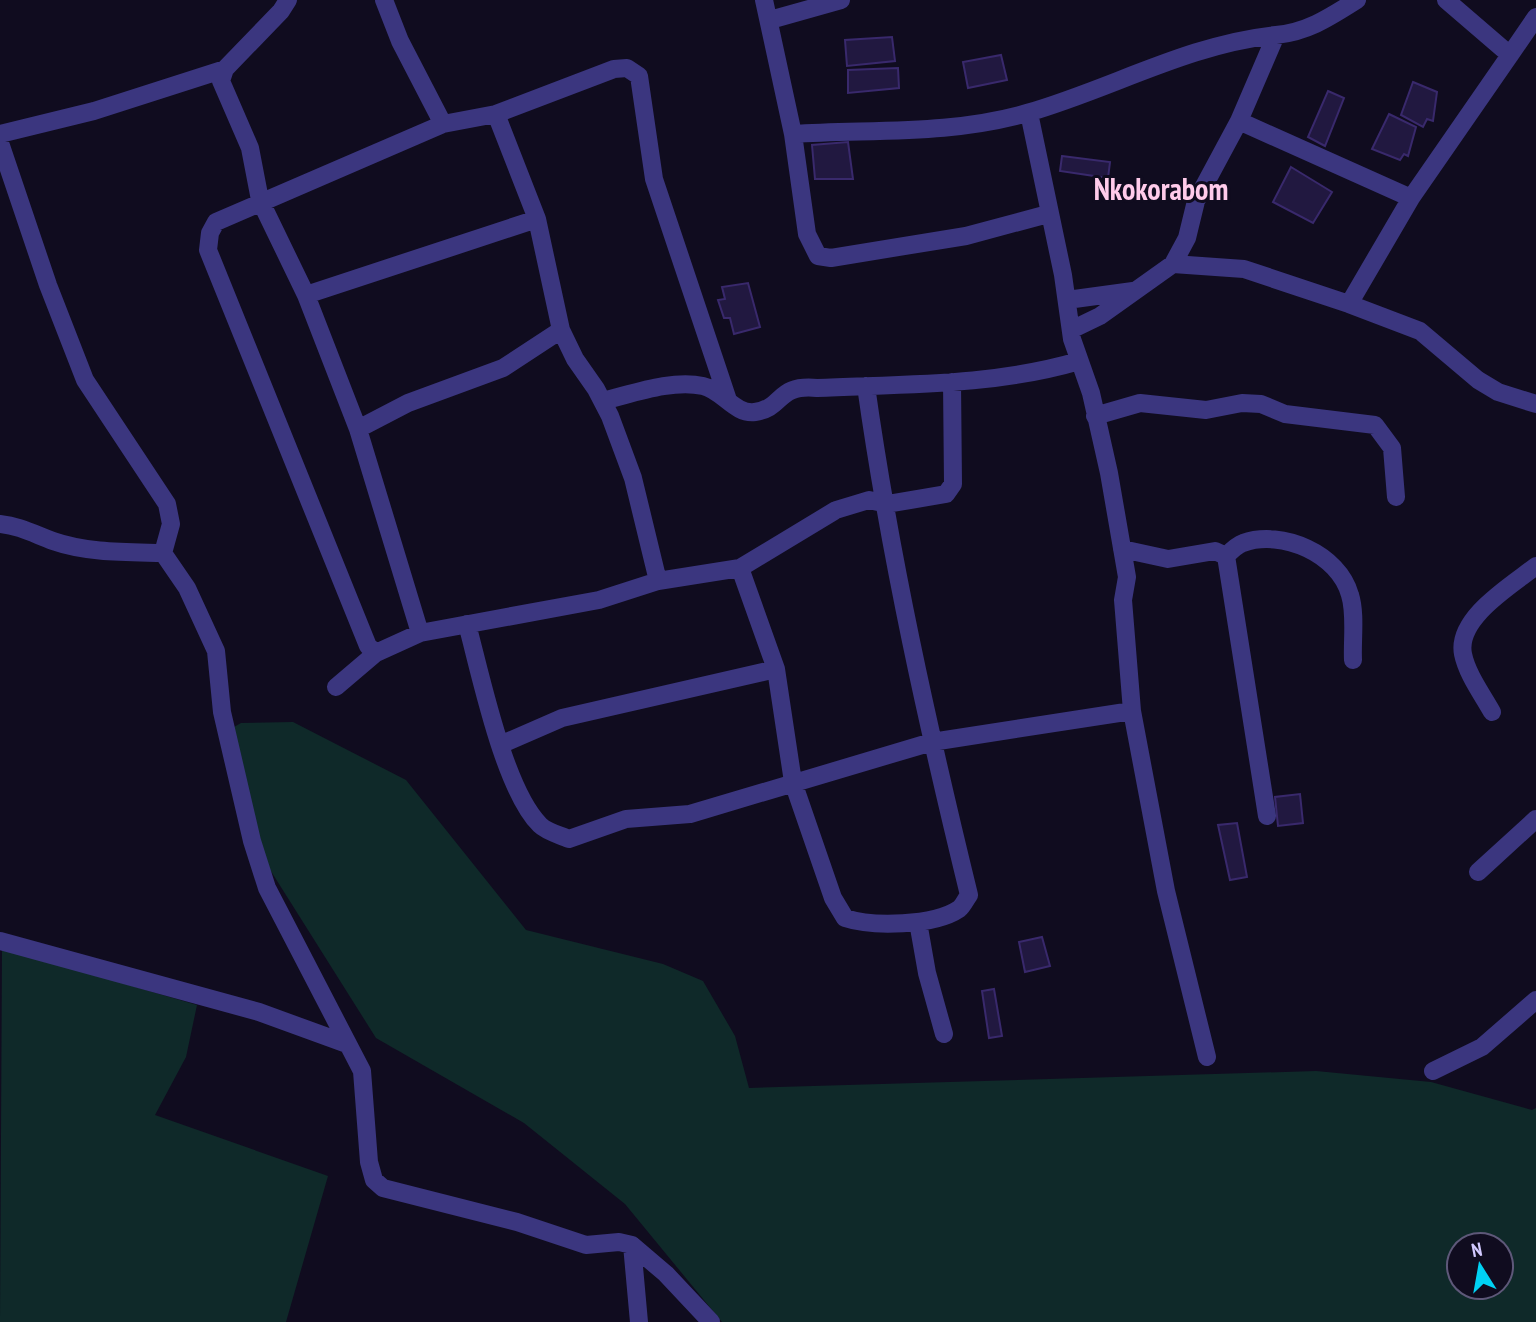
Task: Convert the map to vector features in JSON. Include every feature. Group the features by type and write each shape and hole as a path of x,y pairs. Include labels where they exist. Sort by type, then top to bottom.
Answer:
{"street":[{"path":"288,0 281,11 225,69 221,81 250,148 260,201 306,295 358,429 420,633"},
{"path":"384,0 400,41 443,124"},
{"path":"764,0 793,134 807,234 818,256 857,255 923,244 1048,214"},
{"path":"770,20 841,0"},
{"path":"793,134 960,129 1029,113 1171,59 1233,41 1295,33 1315,26 1357,0"},
{"path":"1446,0 1510,55"},
{"path":"1349,304 1411,198 1536,17"},
{"path":"1071,330 1100,316 1173,264 1187,238 1196,201 1238,121 1276,35"},
{"path":"376,653 368,646 208,250 210,233 216,222 443,124 496,114 614,69 627,68 639,76 654,179 728,400"},
{"path":"0,134 94,111 225,69"},
{"path":"1029,113 1071,330 1091,393 1109,473 1127,577 1123,600 1132,711 1166,891 1207,1057"},
{"path":"496,114 537,219 561,330 575,359 602,401 633,478 658,581"},
{"path":"1238,121 1411,198"},
{"path":"0,143 48,285 85,380 167,504 171,524 163,553 187,589 216,651 222,712 252,841 267,888 362,1071 369,1162 374,1180 383,1188 517,1222 586,1245 619,1242 632,1245 666,1274 711,1322"},
{"path":"306,295 537,219"},
{"path":"1173,264 1244,269 1420,331 1478,380 1508,396 1536,404"},
{"path":"1067,300 1136,290"},
{"path":"358,429 408,403 503,368 561,330"},
{"path":"602,401 665,387 702,386 728,400 741,411 754,412 766,408 784,393 799,386 952,382 1030,373 1079,361"},
{"path":"336,687 376,653 420,633 599,600 658,581 740,568 835,510 869,500 887,504 946,494 953,484 952,382"},
{"path":"740,568 776,669 793,782 833,898 845,918 865,925 918,922 960,908 969,895 932,742 866,386"},
{"path":"1095,416 1140,403 1206,410 1242,403 1261,404 1285,414 1376,425 1392,448 1396,497"},
{"path":"0,523 22,526 54,541 106,551 163,553"},
{"path":"1226,556 1241,543 1281,539 1318,554 1340,574 1351,595 1353,660"},
{"path":"1122,550 1168,559 1215,551 1226,556"},
{"path":"1226,556 1268,816"},
{"path":"1492,712 1469,670 1462,651 1473,617 1536,566"},
{"path":"467,624 500,745 527,810 542,828 569,839 626,819 690,814 932,742 1132,711"},
{"path":"500,745 562,718 776,669"},
{"path":"1478,872 1536,820"},
{"path":"918,922 927,973 944,1034"},
{"path":"0,941 259,1012 347,1044"},
{"path":"1433,1071 1482,1047 1536,1000"},
{"path":"632,1245 639,1322"}],"green space":[{"path":"293,722 406,780 526,930 663,964 703,981 735,1036 749,1088 1316,1071 1431,1082 1532,1110 1536,1108 1536,1322 722,1322 625,1204 524,1123 376,1038 257,849 227,731 241,723"},
{"path":"2,948 197,1005 186,1057 155,1115 328,1176 286,1322 0,1322"}],"building":[{"path":"892,37 895,61 847,66 845,40"},
{"path":"1001,55 1007,80 968,88 963,62"},
{"path":"898,68 899,88 848,93 848,70"},
{"path":"1413,82 1437,92 1433,121 1427,119 1423,127 1401,115"},
{"path":"1328,91 1344,98 1325,146 1308,137"},
{"path":"1389,114 1416,127 1408,156 1404,154 1400,160 1372,149"},
{"path":"848,142 853,179 815,179 812,145"},
{"path":"1062,156 1110,162 1108,178 1060,171"},
{"path":"1291,167 1332,192 1313,223 1273,202"},
{"path":"748,283 760,327 734,334 730,318 724,318 718,300 725,299 722,287"},
{"path":"1300,794 1303,823 1278,826 1275,797"},
{"path":"1237,823 1247,877 1230,880 1218,825"},
{"path":"1042,937 1050,966 1025,972 1019,942"},
{"path":"994,989 1002,1036 989,1038 982,991"}],"district":[{"name":"Nkokorabom","path":"1161,188"}]}
